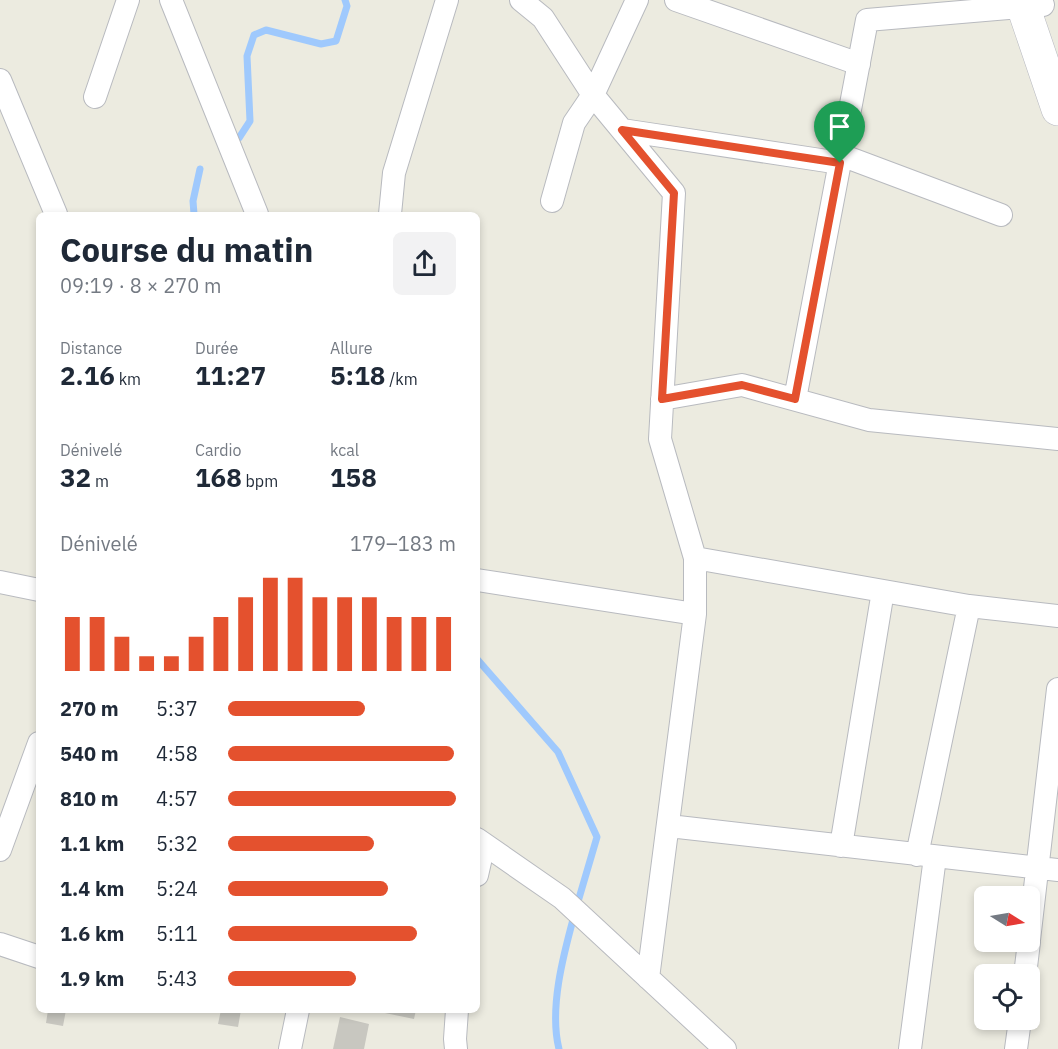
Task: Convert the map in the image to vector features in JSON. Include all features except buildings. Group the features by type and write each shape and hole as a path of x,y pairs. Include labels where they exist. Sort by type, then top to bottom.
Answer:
{"main road":[{"path":"1032,3 1058,48"},
{"path":"1032,3 1058,109"}],"street":[{"path":"95,97 128,0"},
{"path":"171,0 256,212"},
{"path":"390,212 394,173 447,0"},
{"path":"521,0 544,9 593,95 674,193 660,439 695,558 695,614 648,978"},
{"path":"552,201 574,123 593,95 637,0"},
{"path":"676,0 859,64"},
{"path":"795,399 867,20 1032,3"},
{"path":"0,80 55,212"},
{"path":"622,130 841,159 1000,215"},
{"path":"662,399 742,385 869,420 1058,439"},
{"path":"695,558 969,606 1058,616"},
{"path":"480,580 695,614"},
{"path":"0,582 36,589"},
{"path":"841,846 883,591"},
{"path":"910,1049 926,856 969,606"},
{"path":"1040,900 1048,870 1058,689"},
{"path":"0,850 36,751"},
{"path":"669,826 1048,870"},
{"path":"481,841 562,898 725,1049"},
{"path":"0,944 36,956"},
{"path":"290,1049 297,1013"},
{"path":"456,1049 454,1039 457,1013"},
{"path":"1016,1049 1019,1030"}],"waterway":[{"path":"239,138 250,121 247,56 254,35 266,30 321,44 336,41 347,6 345,0"},
{"path":"194,212 193,201 200,169"},
{"path":"480,662 558,752 597,837 577,905"},
{"path":"559,1049 556,1033 556,1000 574,916"}],"route":[{"path":"622,130 840,163 795,399 742,385 662,399 674,193 622,130"}]}
